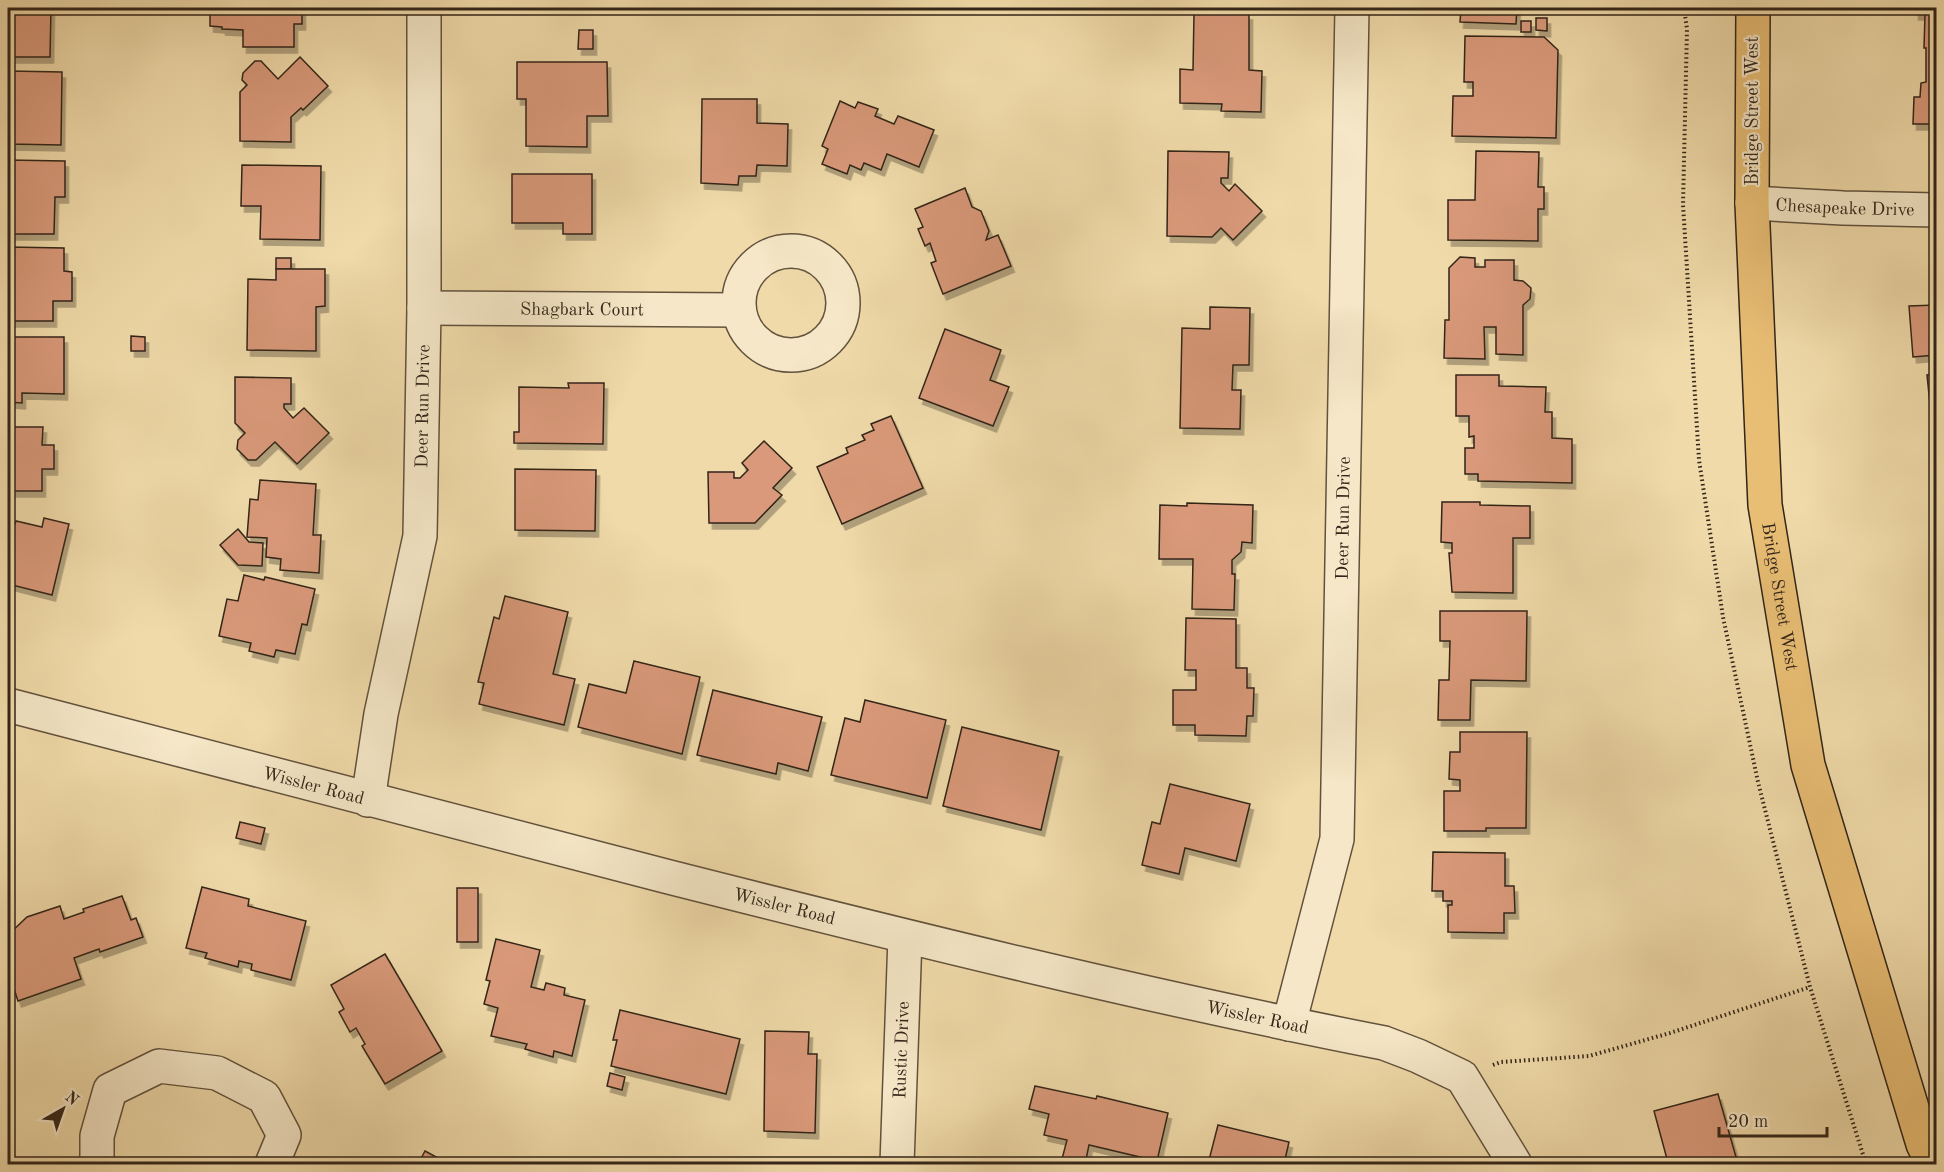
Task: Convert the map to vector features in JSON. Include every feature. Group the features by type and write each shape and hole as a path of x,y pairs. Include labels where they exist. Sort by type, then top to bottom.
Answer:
{"main road":[{"name":"Bridge Street West","path":"1753,8 1752,203 1765,505 1808,765 1923,1144 1932,1164"}],"street":[{"name":"Deer Run Drive","path":"368,800 381,714 420,536 424,308 424,8"},
{"name":"Deer Run Drive","path":"1289,1024 1336,839 1352,8"},
{"name":"Chesapeake Drive","path":"1752,203 1936,210"},
{"name":"Shagbark Court","path":"424,308 739,310"},
{"name":"Wissler Road","path":"8,705 368,800 905,937 1289,1024 1384,1043 1462,1077"},
{"name":"Rustic Drive","path":"897,1164 905,937"},
{"path":"97,1164 97,1136 110,1090 159,1066 217,1074 264,1097 284,1135 272,1164"},
{"path":"1462,1077 1515,1164"}],"path":[{"path":"1684,8 1687,29 1683,205 1699,460 1723,617 1755,770 1810,987 1866,1164"},
{"path":"1462,1077 1501,1062 1589,1056 1670,1033 1810,987"}],"building":[{"path":"8,8 51,8 50,57 8,57"},
{"path":"210,8 302,8 302,24 294,24 294,47 243,47 243,30 210,26"},
{"path":"1461,8 1517,8 1516,24 1460,22"},
{"path":"1915,8 1936,8 1936,124 1913,124 1914,97 1920,97 1921,83 1926,82 1925,14 1915,14"},
{"path":"1194,13 1249,14 1249,70 1262,71 1261,112 1221,111 1222,104 1180,103 1180,69 1193,70"},
{"path":"1536,18 1547,18 1547,31 1536,30"},
{"path":"1521,21 1531,21 1531,32 1521,32"},
{"path":"579,30 593,30 593,49 578,49"},
{"path":"1465,36 1544,37 1558,50 1556,138 1452,136 1453,96 1473,96 1473,82 1464,82"},
{"path":"300,57 328,86 303,110 301,108 291,117 291,142 240,141 240,92 247,85 242,80 243,73 255,61 261,61 278,79"},
{"path":"517,62 607,62 608,116 587,116 587,147 526,146 526,99 517,99"},
{"path":"8,71 62,72 61,145 8,144"},
{"path":"702,99 757,99 757,123 788,124 787,166 757,165 756,176 739,176 738,185 701,183"},
{"path":"840,101 855,108 858,102 878,109 875,116 894,124 898,116 934,130 919,167 887,154 881,170 864,163 861,170 850,165 847,174 822,164 828,149 822,146"},
{"path":"1168,151 1229,152 1228,178 1221,178 1221,183 1229,191 1235,184 1262,211 1233,240 1221,228 1212,237 1167,236"},
{"path":"1476,151 1539,152 1538,187 1544,187 1544,209 1538,209 1538,241 1448,240 1448,200 1475,200"},
{"path":"8,160 65,161 65,197 55,197 54,234 8,234"},
{"path":"242,165 321,166 320,240 260,239 261,206 241,206"},
{"path":"512,174 592,174 592,234 563,234 563,223 512,223"},
{"path":"965,188 972,207 981,211 989,231 986,240 998,235 1011,266 943,294 931,263 936,261 930,243 925,246 918,229 923,227 915,209"},
{"path":"8,247 64,248 64,271 72,272 72,301 53,301 53,321 8,321"},
{"path":"1460,257 1475,258 1475,267 1485,267 1485,260 1514,260 1514,280 1523,281 1531,288 1530,299 1523,305 1523,355 1496,354 1496,327 1484,327 1485,359 1444,358 1445,320 1449,320 1449,268"},
{"path":"276,258 291,258 291,269 276,269"},
{"path":"276,269 325,269 325,306 316,307 316,351 247,350 248,279 276,280"},
{"path":"1936,305 1936,355 1913,357 1909,306"},
{"path":"1210,307 1250,308 1249,365 1233,365 1232,390 1241,390 1240,429 1180,428 1182,328 1210,329"},
{"path":"945,329 1001,350 990,380 1009,387 993,426 919,398"},
{"path":"131,336 145,337 145,351 131,351"},
{"path":"8,337 64,337 64,394 22,393 22,403 8,402"},
{"path":"1936,374 1936,423 1932,424 1927,375"},
{"path":"1456,375 1499,375 1499,386 1546,387 1545,412 1552,412 1552,438 1572,439 1572,483 1478,481 1478,474 1465,474 1465,448 1474,448 1474,436 1469,437 1469,416 1456,416"},
{"path":"235,377 291,378 291,404 284,404 284,408 293,418 304,408 329,433 297,464 275,442 256,460 248,460 237,449 238,440 245,433 235,423"},
{"path":"568,383 604,383 603,444 514,443 514,432 519,432 519,387 569,388"},
{"path":"891,416 923,488 842,524 817,467 848,453 846,448 865,440 862,435 874,430 871,424"},
{"path":"8,427 43,427 42,445 54,445 54,469 42,469 42,491 10,491 8,495"},
{"path":"764,441 792,468 773,488 782,495 755,523 709,523 708,472 734,472 734,478 740,478 748,470 742,463"},
{"path":"515,469 596,470 595,531 515,530"},
{"path":"260,480 316,484 313,535 321,535 319,573 280,570 281,559 266,557 267,538 247,537 250,499 258,500"},
{"path":"1442,502 1530,506 1530,538 1513,538 1513,593 1452,592 1449,553 1452,553 1452,543 1441,542"},
{"path":"1187,503 1253,505 1252,543 1242,542 1241,552 1232,560 1232,574 1235,574 1234,610 1192,609 1193,559 1159,559 1160,505 1187,506"},
{"path":"44,518 69,524 52,595 8,584 8,522 15,524 16,521 42,527"},
{"path":"238,529 249,542 263,543 262,566 238,565 220,545"},
{"path":"1936,545 1936,571 1935,571 1931,546"},
{"path":"244,575 264,580 265,577 315,589 307,625 302,624 295,654 276,650 274,657 249,651 251,643 219,636 227,599 238,601"},
{"path":"505,596 568,612 553,674 575,679 564,725 479,704 484,683 478,682 494,617 499,619"},
{"path":"1440,611 1527,611 1526,681 1471,680 1470,720 1438,720 1439,680 1449,680 1450,641 1440,641"},
{"path":"1186,618 1236,619 1236,668 1247,668 1247,688 1254,688 1253,716 1247,716 1246,736 1195,735 1195,725 1173,725 1173,690 1196,690 1196,670 1185,670"},
{"path":"634,661 700,677 682,754 578,727 589,684 626,693"},
{"path":"713,690 822,717 808,771 778,763 776,774 697,755"},
{"path":"865,700 946,720 927,798 831,775 845,718 860,722"},
{"path":"962,727 1059,751 1041,830 943,806"},
{"path":"1460,732 1527,732 1526,828 1444,831 1444,791 1460,791 1460,780 1449,779 1450,752 1460,752"},
{"path":"1170,784 1250,804 1236,861 1185,848 1179,874 1142,865 1152,822 1160,824"},
{"path":"240,822 265,828 261,844 236,838"},
{"path":"1433,852 1505,853 1505,886 1514,886 1515,913 1504,913 1504,933 1448,932 1448,905 1452,905 1452,901 1443,901 1443,891 1432,891"},
{"path":"202,887 249,899 248,906 306,921 291,980 251,970 252,964 239,961 238,967 205,958 207,953 186,948"},
{"path":"457,888 478,888 478,942 457,942"},
{"path":"122,896 131,920 136,918 143,937 100,952 99,949 74,958 81,979 18,1001 8,970 8,935 27,917 60,906 64,919 84,912 83,909"},
{"path":"496,939 540,950 531,987 544,990 546,983 565,988 564,995 585,1000 572,1056 554,1051 553,1057 525,1049 527,1044 491,1036 498,1008 484,1004 490,981 486,980"},
{"path":"385,954 442,1051 385,1084 362,1046 365,1044 356,1028 350,1032 339,1012 344,1009 331,985"},
{"path":"620,1010 740,1039 726,1094 611,1066 617,1040 613,1040"},
{"path":"765,1031 809,1032 808,1054 817,1054 815,1133 764,1131"},
{"path":"610,1073 625,1077 622,1090 607,1086"},
{"path":"1035,1086 1096,1099 1097,1096 1168,1113 1157,1161 1089,1145 1085,1164 1062,1159 1067,1140 1044,1135 1049,1114 1029,1109"},
{"path":"1718,1094 1738,1164 1663,1164 1662,1160 1667,1159 1654,1111"},
{"path":"1218,1125 1289,1142 1284,1164 1208,1164"},
{"path":"425,1151 449,1164 418,1164"}]}
